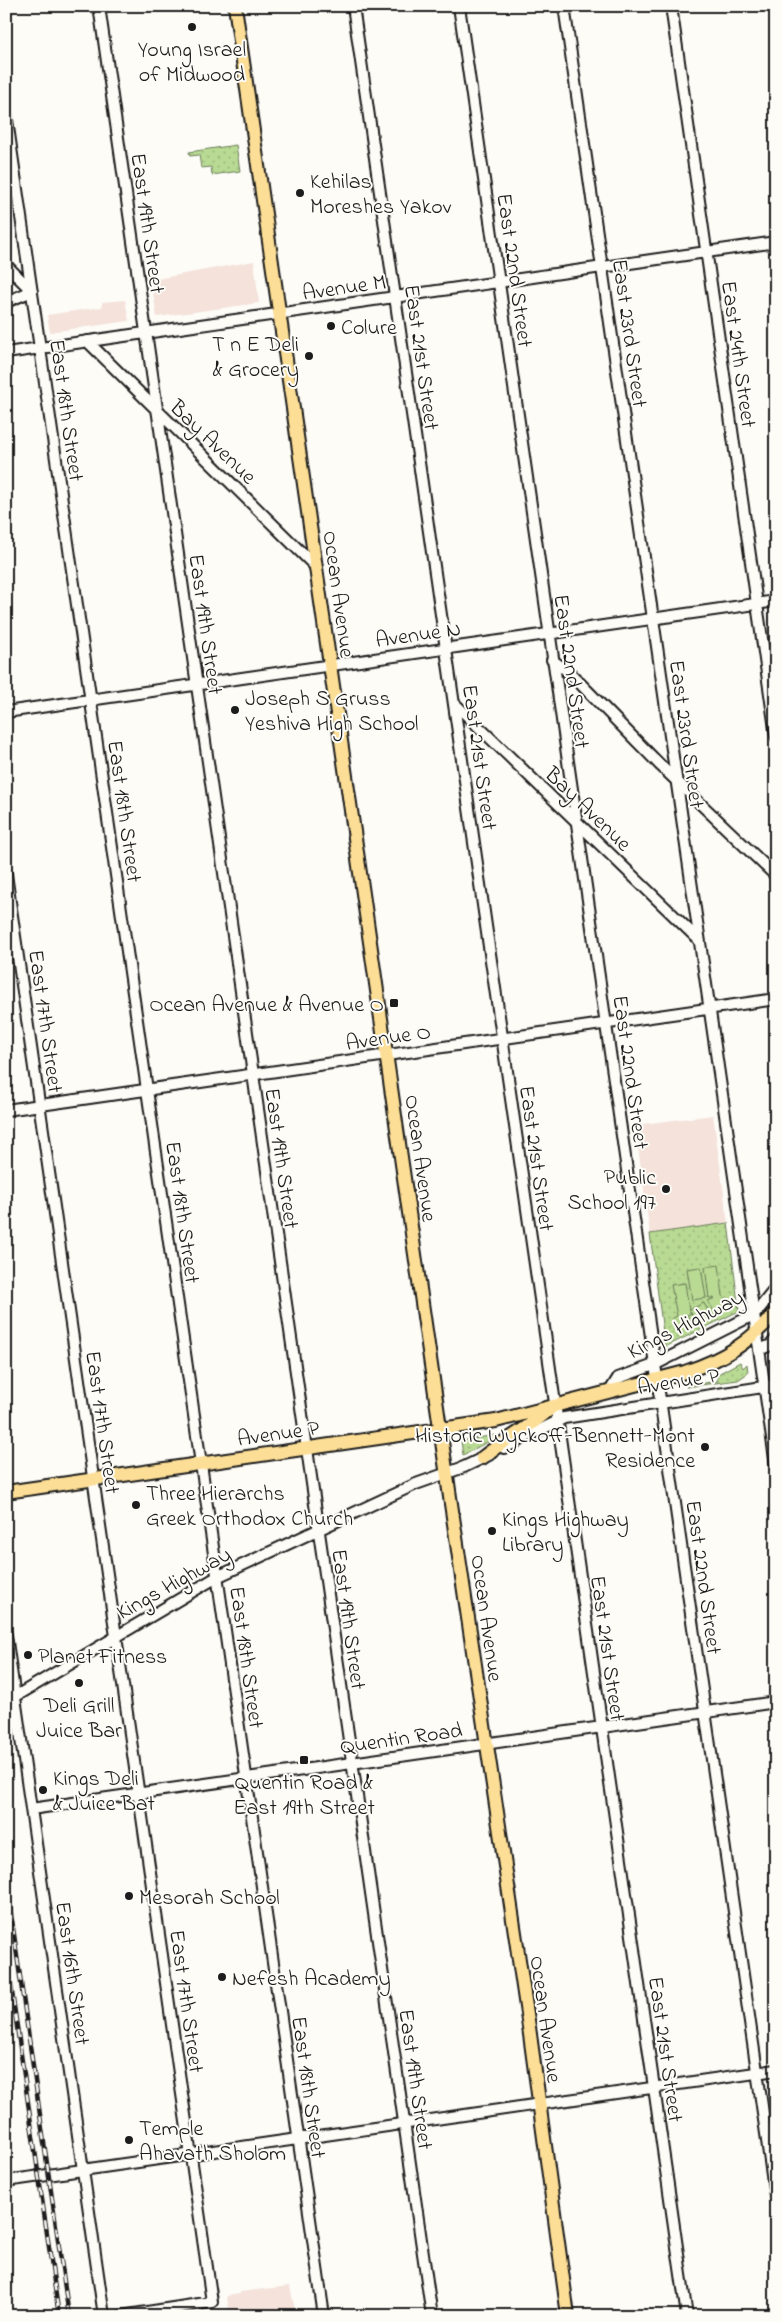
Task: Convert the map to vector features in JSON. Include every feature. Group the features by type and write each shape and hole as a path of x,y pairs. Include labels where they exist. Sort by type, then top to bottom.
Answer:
{"main road":[{"name":"Ocean Avenue","path":"235,6 539,2104 568,2316"},
{"name":"Kings Highway","path":"555,1405 657,1380 715,1362 748,1341 776,1312"},
{"name":"Avenue P","path":"6,1492 496,1421 555,1405"},
{"path":"482,1458 541,1418 555,1405"}],"street":[{"name":"East 19th Street","path":"99,6 432,2316"},
{"name":"East 21st Street","path":"353,6 686,2316"},
{"name":"East 22nd Street","path":"459,6 776,2203"},
{"name":"East 23rd Street","path":"564,6 776,1466"},
{"name":"East 24th Street","path":"671,6 776,736"},
{"name":"East 18th Street","path":"6,113 324,2316"},
{"name":"Avenue M","path":"6,353 776,242"},
{"path":"6,265 32,291 6,302"},
{"name":"Bay Avenue","path":"87,341 316,568"},
{"name":"Avenue N","path":"6,712 776,601"},
{"path":"552,660 569,672 676,780 776,876"},
{"name":"Bay Avenue","path":"454,703 699,940"},
{"name":"East 17th Street","path":"6,874 212,2302 121,2316"},
{"name":"Avenue O","path":"6,1110 776,999"},
{"name":"Kings Highway","path":"610,1391 618,1378 654,1365 755,1314 776,1288"},
{"path":"759,1350 771,1345 776,1339"},
{"name":"Avenue P","path":"557,1422 564,1418 776,1384"},
{"name":"Kings Highway","path":"11,1700 217,1577 318,1529 429,1479 482,1458 557,1422"},
{"name":"East 16th Street","path":"6,1635 11,1700 31,1809 104,2316"},
{"name":"Quentin Road","path":"31,1809 776,1702"},
{"path":"6,2181 776,2070"}],"shaded area":[{"path":"254,261 259,303 157,317 151,280"},
{"path":"125,300 129,321 50,332 47,315 102,307 102,302"},
{"path":"713,1115 728,1223 650,1234 635,1125"},
{"path":"290,2286 296,2316 230,2316 227,2296 240,2294 240,2292"}],"green space":[{"path":"236,145 240,171 212,175 211,167 201,168 199,155 190,156 189,152"},
{"path":"728,1223 739,1311 665,1347 650,1234"},
{"path":"719,1265 723,1296 728,1304 714,1311 708,1301 715,1298 709,1298 705,1267"},
{"path":"701,1267 706,1298 692,1300 687,1269"},
{"path":"685,1283 689,1310 704,1303 709,1313 695,1320 690,1311 690,1314 687,1315 691,1322 677,1329 671,1319 677,1316 671,1285"},
{"path":"740,1362 743,1368 747,1364 748,1373 738,1380 686,1387 697,1383 718,1381 716,1375"},
{"path":"495,1435 495,1438 463,1455 461,1441"}],"railway":[{"path":"6,1879 69,2316"},
{"path":"6,1951 59,2316"}],"place":[{"name":"Young Israel of Midwood","path":"192,27"},
{"name":"Kehilas Moreshes Yakov","path":"300,193"},
{"name":"Colure","path":"331,326"},
{"name":"T n E Deli & Grocery","path":"309,356"},
{"name":"Joseph S Gruss Yeshiva High School","path":"235,710"},
{"name":"Ocean Avenue & Avenue O","path":"394,1003"},
{"name":"Public School 197","path":"666,1189"},
{"name":"Historic Wyckoff-Bennett-Mont Residence","path":"705,1447"},
{"name":"Three Hierarchs Greek Orthodox Church","path":"136,1505"},
{"name":"Kings Highway Library","path":"492,1531"},
{"name":"Planet Fitness","path":"28,1655"},
{"name":"Deli Grill Juice Bar","path":"79,1683"},
{"name":"Quentin Road & East 19th Street","path":"304,1760"},
{"name":"Kings Deli & Juice Bat","path":"43,1790"},
{"name":"Mesorah School","path":"129,1896"},
{"name":"Nefesh Academy","path":"222,1977"},
{"name":"Temple Ahavath Sholom","path":"129,2140"}]}
